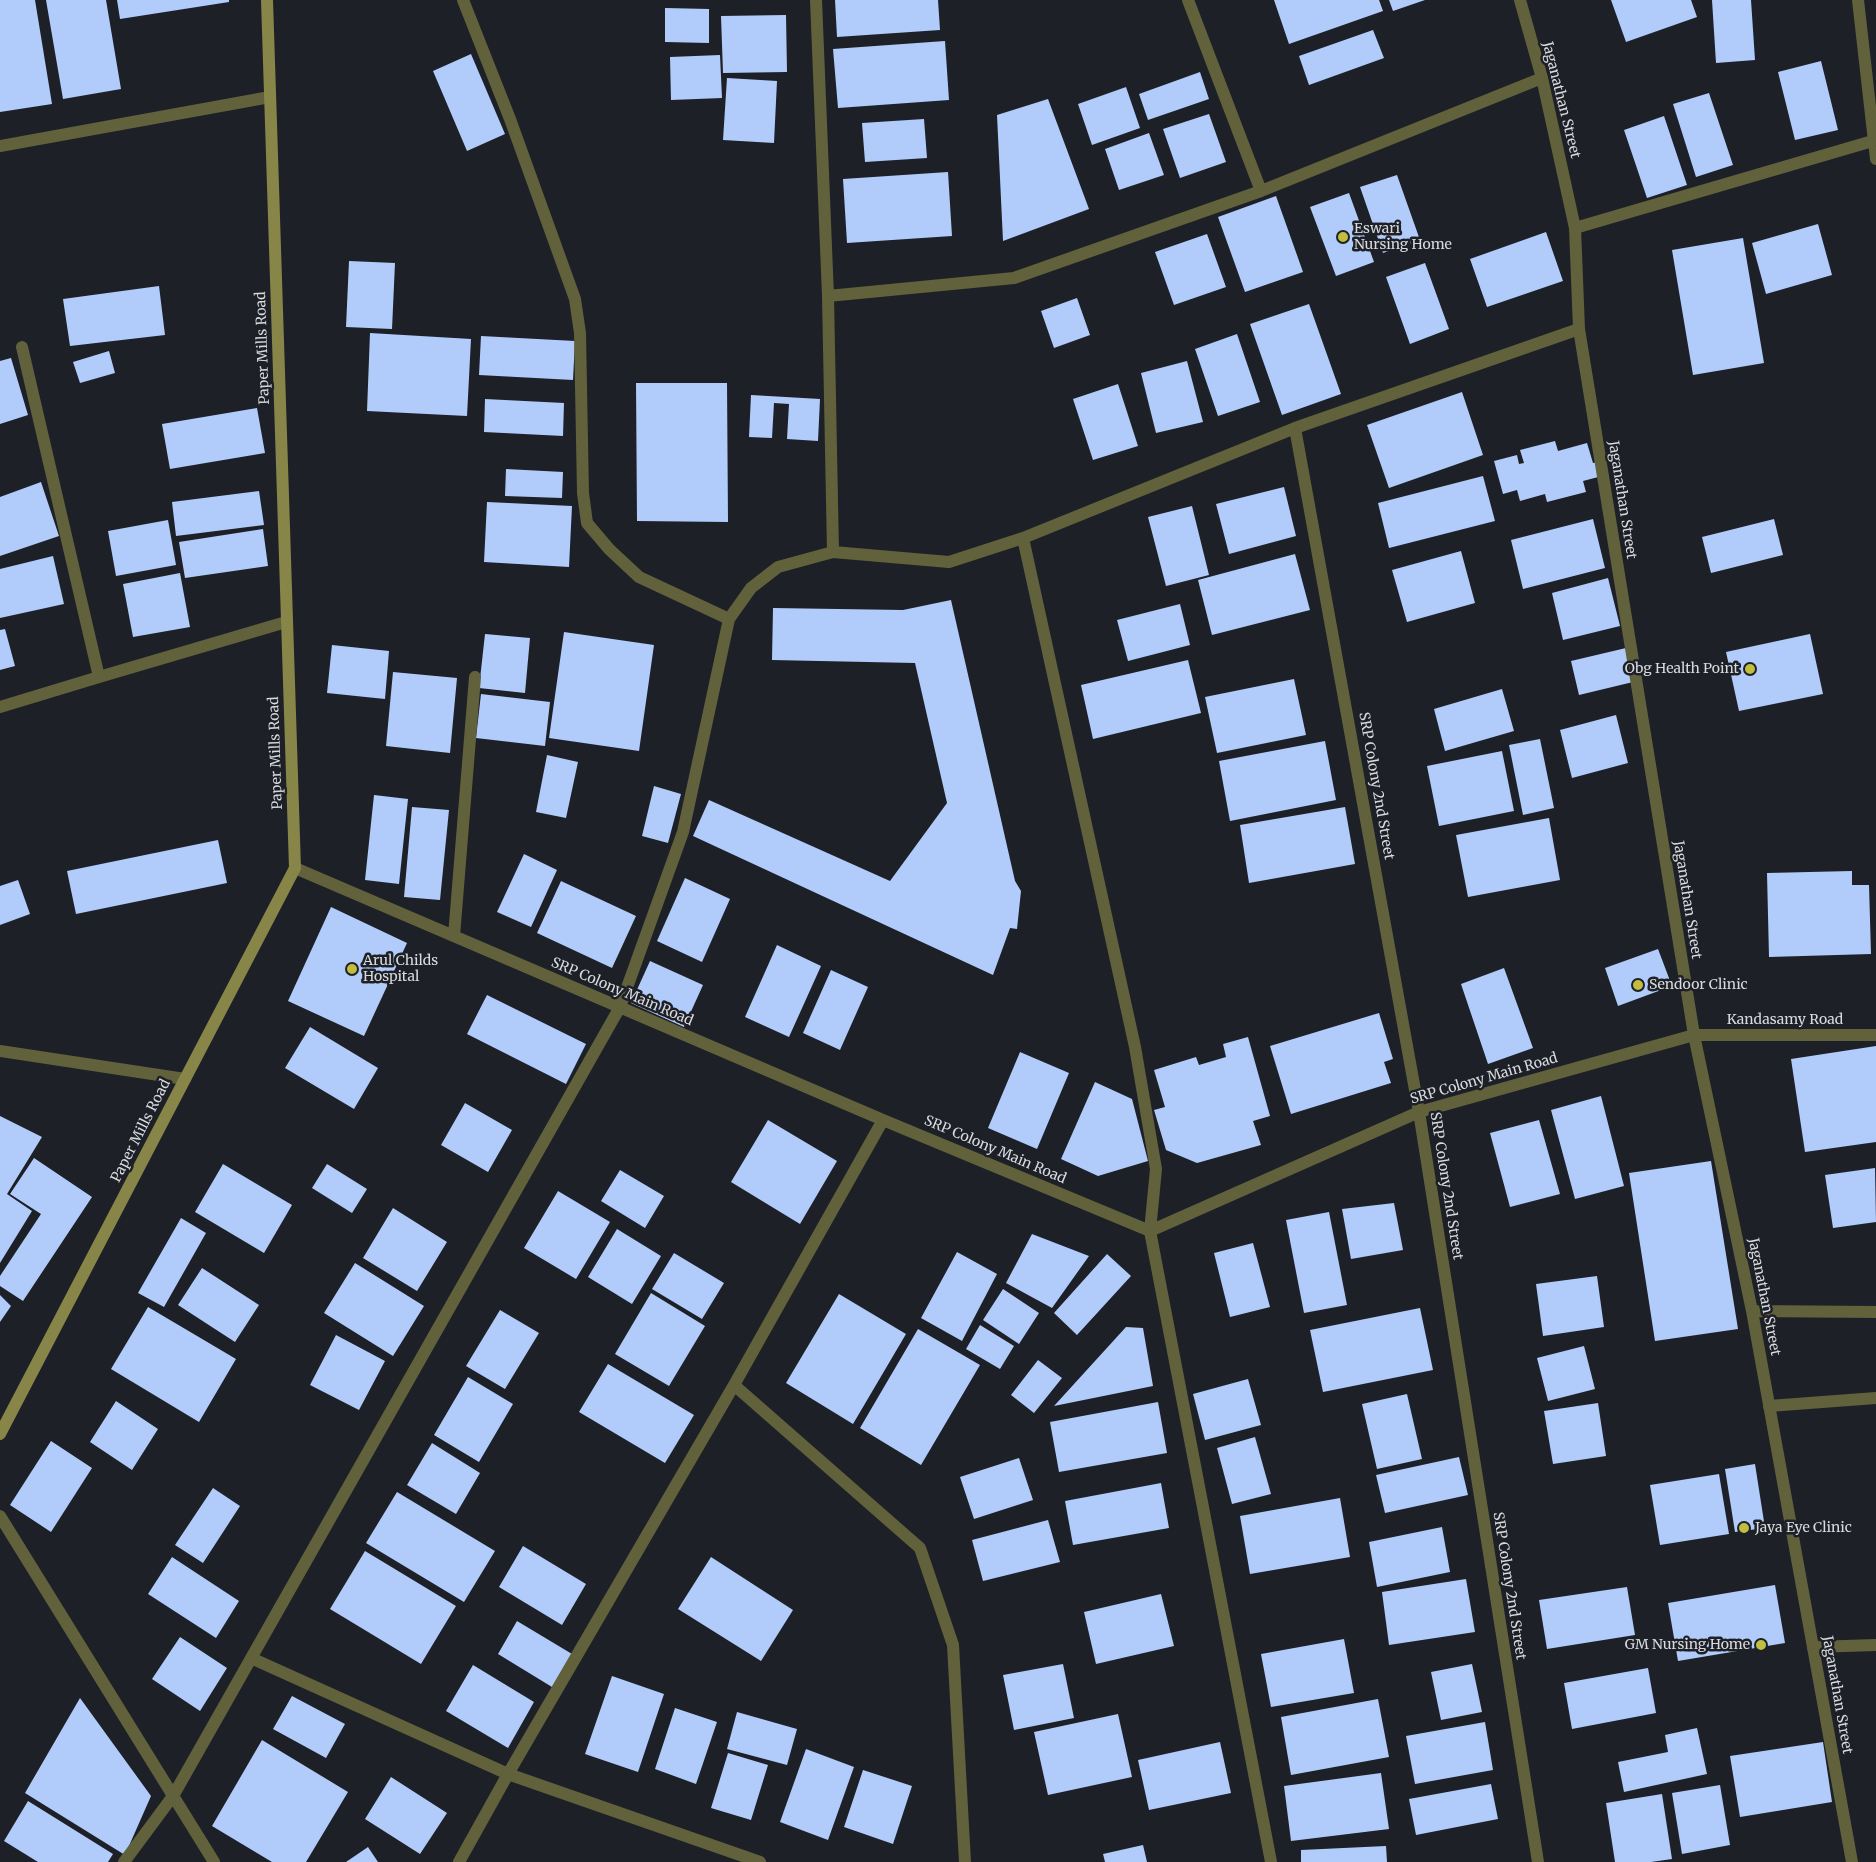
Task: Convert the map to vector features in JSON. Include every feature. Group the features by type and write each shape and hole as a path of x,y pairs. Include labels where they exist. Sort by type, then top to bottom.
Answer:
{"main road":[{"name":"Paper Mills Road","path":"0,1434 295,868 266,0"}],"street":[{"path":"463,0 510,119 576,300 580,333 583,492 587,523 609,549 640,577 729,619"},
{"path":"816,0 828,296 833,552"},
{"path":"1188,0 1261,191"},
{"name":"Jaganathan Street","path":"1520,0 1542,78 1576,228 1579,329 1694,1035 1752,1311 1852,1862"},
{"path":"1858,0 1876,159"},
{"path":"828,296 1014,278 1261,191 1542,78"},
{"path":"0,146 270,97"},
{"path":"1576,228 1875,140"},
{"path":"124,1862 173,1796 620,1008 683,832 729,619 751,588 778,567 833,552 948,562 1023,538 1295,428 1579,329"},
{"path":"22,347 99,677"},
{"name":"SRP Colony 2nd Street","path":"1295,428 1419,1112 1538,1862"},
{"path":"1023,538 1135,1047 1156,1169 1150,1231 1271,1862"},
{"path":"0,707 286,622"},
{"path":"454,936 474,677"},
{"name":"SRP Colony Main Road","path":"295,868 883,1120 1150,1231 1419,1112 1694,1035"},
{"name":"Kandasamy Road","path":"1694,1035 1876,1035"},
{"path":"0,1051 185,1079"},
{"path":"459,1862 508,1774 734,1385 883,1120"},
{"path":"1752,1311 1876,1312"},
{"path":"734,1385 920,1548 953,1645 965,1862"},
{"path":"1769,1406 1876,1398"},
{"path":"0,1516 214,1862"},
{"path":"1813,1647 1876,1645"},
{"path":"251,1658 508,1774 760,1862"}],"building":[{"path":"0,0 35,0 52,104 0,112"},
{"path":"46,0 106,0 121,89 63,99"},
{"path":"117,0 229,0 229,2 120,19"},
{"path":"835,0 938,0 940,30 837,37"},
{"path":"1274,0 1379,0 1383,11 1289,44"},
{"path":"1389,0 1425,0 1393,11"},
{"path":"1611,0 1691,0 1697,17 1626,42"},
{"path":"1712,0 1751,0 1755,60 1716,63"},
{"path":"665,8 709,9 709,43 665,42"},
{"path":"786,15 787,72 723,73 721,16"},
{"path":"1373,30 1384,58 1309,85 1299,56"},
{"path":"945,41 949,100 838,108 833,49"},
{"path":"471,54 505,134 467,151 433,71"},
{"path":"720,55 722,98 671,100 670,57"},
{"path":"1821,61 1838,130 1795,140 1778,72"},
{"path":"1200,72 1209,99 1148,120 1139,94"},
{"path":"727,78 777,81 774,143 723,140"},
{"path":"1126,87 1140,128 1092,145 1078,104"},
{"path":"1709,93 1733,165 1696,177 1673,104"},
{"path":"1048,99 1089,209 1003,241 997,115"},
{"path":"1209,114 1226,162 1180,178 1163,129"},
{"path":"1664,116 1687,185 1647,198 1624,130"},
{"path":"924,119 927,158 865,162 862,123"},
{"path":"1149,133 1164,175 1119,190 1105,149"},
{"path":"948,172 952,236 847,243 843,179"},
{"path":"1397,175 1420,240 1383,253 1360,187"},
{"path":"1349,193 1374,262 1336,276 1310,207"},
{"path":"1276,196 1303,272 1245,292 1218,217"},
{"path":"1818,224 1832,275 1766,294 1752,243"},
{"path":"1546,232 1563,281 1487,307 1470,259"},
{"path":"1207,234 1226,287 1174,305 1155,252"},
{"path":"1743,238 1764,363 1693,375 1672,250"},
{"path":"349,261 395,263 392,329 346,327"},
{"path":"1425,263 1449,329 1410,344 1386,277"},
{"path":"159,286 165,335 70,346 63,299"},
{"path":"1077,298 1090,335 1054,348 1041,311"},
{"path":"1309,304 1341,394 1282,415 1250,324"},
{"path":"370,333 471,339 467,416 367,411"},
{"path":"1237,334 1260,402 1218,416 1195,349"},
{"path":"481,336 575,341 573,380 479,375"},
{"path":"109,351 115,373 80,383 73,362"},
{"path":"11,358 28,415 0,424 0,361"},
{"path":"1187,361 1203,422 1156,433 1141,373"},
{"path":"636,383 727,383 728,522 637,521"},
{"path":"1118,384 1138,446 1093,460 1073,399"},
{"path":"1462,392 1483,455 1389,488 1367,425"},
{"path":"751,395 820,399 818,441 787,439 789,404 774,403 772,438 749,437"},
{"path":"485,399 564,403 563,436 484,432"},
{"path":"257,408 265,453 170,469 162,424"},
{"path":"1555,441 1558,451 1587,443 1593,463 1598,462 1602,476 1583,481 1586,492 1547,502 1545,494 1520,501 1517,490 1503,494 1494,461 1517,455 1519,464 1524,463 1520,450"},
{"path":"506,469 563,472 562,498 505,496"},
{"path":"1483,476 1495,521 1389,548 1378,503"},
{"path":"41,482 59,536 0,556 0,497"},
{"path":"1284,487 1296,536 1229,554 1216,504"},
{"path":"259,491 264,525 176,536 172,502"},
{"path":"487,502 572,506 569,567 484,562"},
{"path":"1192,506 1209,575 1166,586 1148,517"},
{"path":"1593,519 1605,568 1523,589 1511,540"},
{"path":"1774,519 1783,555 1711,573 1702,537"},
{"path":"168,520 176,565 116,576 108,531"},
{"path":"263,529 268,566 185,578 179,542"},
{"path":"1461,551 1475,603 1407,622 1392,570"},
{"path":"1295,554 1310,610 1212,635 1198,580"},
{"path":"53,556 64,604 0,618 0,569"},
{"path":"180,573 190,627 133,637 123,584"},
{"path":"1608,578 1620,626 1563,640 1552,593"},
{"path":"951,600 1015,881 1021,891 1017,929 1010,928 993,975 693,836 709,800 890,881 947,803 915,663 772,660 773,608 903,610"},
{"path":"1180,604 1190,645 1128,661 1117,620"},
{"path":"5,629 15,666 0,670 0,630"},
{"path":"564,632 654,645 639,751 549,738"},
{"path":"485,634 530,638 525,693 479,688"},
{"path":"1810,634 1823,694 1739,711 1726,652"},
{"path":"332,645 389,651 385,699 327,693"},
{"path":"1626,648 1633,682 1579,695 1571,661"},
{"path":"1188,660 1201,713 1093,739 1081,685"},
{"path":"393,672 457,678 450,753 386,746"},
{"path":"1294,679 1306,735 1217,753 1205,697"},
{"path":"1502,689 1514,731 1445,751 1434,709"},
{"path":"481,694 550,702 545,746 476,738"},
{"path":"1616,715 1628,763 1572,778 1560,730"},
{"path":"1540,739 1554,808 1523,815 1509,745"},
{"path":"1325,741 1336,800 1230,821 1219,761"},
{"path":"1502,751 1514,811 1439,826 1427,766"},
{"path":"547,755 578,762 566,818 536,812"},
{"path":"654,786 681,794 668,843 642,836"},
{"path":"374,795 408,799 399,884 365,880"},
{"path":"412,807 449,810 440,900 404,897"},
{"path":"1345,807 1355,864 1249,883 1240,825"},
{"path":"1549,818 1560,880 1468,897 1456,835"},
{"path":"218,840 227,883 76,914 67,871"},
{"path":"524,854 557,870 531,927 497,912"},
{"path":"1852,871 1852,885 1869,885 1871,954 1769,957 1767,873"},
{"path":"685,878 730,899 702,962 657,941"},
{"path":"18,880 30,914 0,925 0,886"},
{"path":"561,881 636,916 612,968 537,933"},
{"path":"331,907 407,943 364,1036 288,1001"},
{"path":"777,945 821,966 789,1037 745,1017"},
{"path":"1658,949 1672,986 1618,1006 1605,968"},
{"path":"650,961 703,985 684,1027 631,1003"},
{"path":"1504,968 1533,1048 1488,1064 1461,984"},
{"path":"831,970 868,987 840,1050 803,1033"},
{"path":"487,995 586,1044 566,1084 467,1034"},
{"path":"1379,1013 1393,1059 1384,1062 1391,1083 1291,1114 1270,1046"},
{"path":"310,1027 378,1068 354,1109 285,1068"},
{"path":"1248,1037 1270,1116 1253,1121 1261,1145 1197,1163 1166,1150 1154,1110 1165,1107 1154,1070 1196,1057 1199,1065 1226,1057 1223,1044"},
{"path":"1876,1046 1876,1142 1805,1152 1791,1059"},
{"path":"1020,1052 1069,1073 1037,1149 988,1128"},
{"path":"1095,1082 1132,1099 1148,1161 1098,1176 1061,1159"},
{"path":"1601,1096 1624,1186 1575,1199 1551,1110"},
{"path":"465,1103 512,1130 488,1172 441,1145"},
{"path":"0,1116 42,1137 7,1194 32,1211 0,1263"},
{"path":"768,1120 837,1161 800,1224 731,1182"},
{"path":"1539,1120 1560,1194 1510,1207 1490,1133"},
{"path":"34,1158 92,1197 23,1301 0,1286 0,1276 41,1214 10,1194"},
{"path":"1711,1161 1738,1329 1655,1341 1629,1173"},
{"path":"223,1164 292,1205 264,1253 195,1212"},
{"path":"327,1164 367,1189 352,1213 312,1188"},
{"path":"1875,1168 1876,1222 1833,1228 1825,1175"},
{"path":"620,1170 664,1196 645,1228 601,1201"},
{"path":"558,1191 610,1222 576,1279 524,1248"},
{"path":"1394,1203 1403,1250 1351,1259 1342,1209"},
{"path":"393,1208 447,1242 417,1291 363,1258"},
{"path":"1329,1212 1347,1305 1304,1313 1286,1220"},
{"path":"181,1218 206,1233 164,1307 138,1293"},
{"path":"617,1229 661,1256 632,1304 588,1277"},
{"path":"1032,1234 1089,1256 1052,1308 1006,1283"},
{"path":"1253,1243 1270,1307 1230,1317 1214,1253"},
{"path":"957,1252 997,1274 962,1341 921,1318"},
{"path":"674,1253 724,1283 702,1319 652,1289"},
{"path":"1107,1254 1131,1276 1077,1335 1054,1313"},
{"path":"355,1263 424,1306 393,1356 324,1313"},
{"path":"202,1268 259,1305 235,1342 178,1305"},
{"path":"1597,1276 1604,1327 1543,1336 1536,1284"},
{"path":"1003,1289 1039,1313 1019,1344 983,1320"},
{"path":"651,1293 705,1326 669,1386 615,1354"},
{"path":"839,1294 906,1334 853,1424 786,1383"},
{"path":"0,1295 11,1306 0,1322"},
{"path":"148,1307 236,1359 199,1422 111,1369"},
{"path":"1420,1308 1433,1370 1323,1392 1310,1330"},
{"path":"500,1310 539,1333 505,1389 466,1366"},
{"path":"980,1325 1014,1346 1000,1369 966,1349"},
{"path":"1126,1327 1143,1328 1153,1386 1054,1406"},
{"path":"918,1329 980,1365 921,1465 860,1428"},
{"path":"336,1335 385,1361 359,1410 310,1385"},
{"path":"1584,1346 1595,1389 1548,1401 1537,1358"},
{"path":"1038,1360 1062,1378 1034,1413 1011,1395"},
{"path":"608,1364 694,1415 665,1463 579,1412"},
{"path":"468,1377 513,1404 479,1462 434,1435"},
{"path":"1248,1379 1261,1425 1205,1440 1193,1394"},
{"path":"1407,1394 1422,1459 1377,1469 1362,1404"},
{"path":"116,1401 158,1429 132,1470 90,1442"},
{"path":"1158,1402 1167,1453 1059,1472 1050,1422"},
{"path":"1598,1403 1606,1456 1553,1464 1544,1411"},
{"path":"1255,1437 1271,1494 1232,1504 1217,1448"},
{"path":"51,1441 92,1468 51,1532 10,1505"},
{"path":"432,1443 480,1473 456,1514 407,1485"},
{"path":"1459,1457 1468,1495 1385,1513 1376,1475"},
{"path":"1019,1458 1033,1500 974,1519 960,1477"},
{"path":"1755,1464 1765,1528 1735,1532 1725,1469"},
{"path":"1719,1474 1729,1534 1660,1545 1650,1485"},
{"path":"1161,1483 1169,1528 1073,1545 1065,1501"},
{"path":"213,1488 240,1506 203,1563 175,1545"},
{"path":"397,1492 495,1551 464,1602 366,1543"},
{"path":"1340,1498 1350,1557 1250,1574 1240,1516"},
{"path":"1048,1520 1060,1562 983,1581 972,1540"},
{"path":"1442,1527 1450,1572 1377,1587 1369,1542"},
{"path":"523,1546 586,1584 562,1625 499,1587"},
{"path":"365,1551 456,1606 421,1664 330,1609"},
{"path":"172,1557 239,1601 216,1638 148,1594"},
{"path":"711,1557 793,1610 761,1661 678,1609"},
{"path":"1466,1579 1475,1632 1389,1645 1382,1592"},
{"path":"1775,1585 1785,1643 1678,1661 1668,1603"},
{"path":"1627,1587 1635,1635 1547,1649 1539,1600"},
{"path":"1161,1594 1174,1646 1096,1664 1084,1612"},
{"path":"517,1621 572,1654 552,1687 498,1654"},
{"path":"180,1637 227,1668 200,1711 152,1679"},
{"path":"1344,1639 1354,1693 1271,1707 1261,1654"},
{"path":"1063,1664 1074,1718 1014,1730 1003,1675"},
{"path":"1472,1664 1482,1712 1441,1720 1431,1672"},
{"path":"473,1665 534,1702 508,1748 446,1711"},
{"path":"1648,1668 1656,1713 1572,1729 1564,1683"},
{"path":"612,1676 664,1694 638,1772 585,1754"},
{"path":"292,1696 345,1724 326,1758 273,1729"},
{"path":"80,1698 151,1796 125,1855 25,1793"},
{"path":"1378,1699 1389,1757 1291,1775 1281,1717"},
{"path":"675,1708 717,1722 696,1784 655,1769"},
{"path":"737,1712 797,1729 787,1765 727,1749"},
{"path":"1118,1714 1132,1777 1048,1795 1034,1732"},
{"path":"1485,1722 1493,1770 1415,1784 1406,1736"},
{"path":"1697,1728 1707,1774 1624,1792 1618,1762 1668,1752 1665,1735"},
{"path":"262,1740 348,1792 306,1862 272,1862 212,1826"},
{"path":"1220,1742 1231,1793 1149,1810 1138,1760"},
{"path":"1823,1742 1832,1802 1740,1817 1730,1756"},
{"path":"806,1749 854,1767 828,1840 780,1822"},
{"path":"728,1753 768,1765 751,1820 711,1808"},
{"path":"863,1770 912,1786 893,1844 844,1827"},
{"path":"1381,1773 1389,1829 1291,1841 1284,1786"},
{"path":"391,1777 447,1813 420,1854 365,1819"},
{"path":"1491,1784 1498,1819 1416,1835 1409,1799"},
{"path":"1720,1785 1730,1845 1682,1854 1672,1793"},
{"path":"1662,1794 1672,1859 1651,1862 1615,1862 1606,1803"},
{"path":"28,1801 113,1854 108,1862 38,1862 4,1841"},
{"path":"1143,1845 1147,1862 1105,1862 1103,1854"},
{"path":"1386,1846 1387,1862 1301,1862 1301,1850"},
{"path":"368,1847 378,1862 346,1862"}],"place":[{"name":"Eswari Nursing Home","path":"1343,237"},
{"name":"Obg Health Point","path":"1750,669"},
{"name":"Arul Childs Hospital","path":"352,969"},
{"name":"Sendoor Clinic","path":"1638,985"},
{"name":"Jaya Eye Clinic","path":"1744,1528"},
{"name":"GM Nursing Home","path":"1761,1645"}]}
